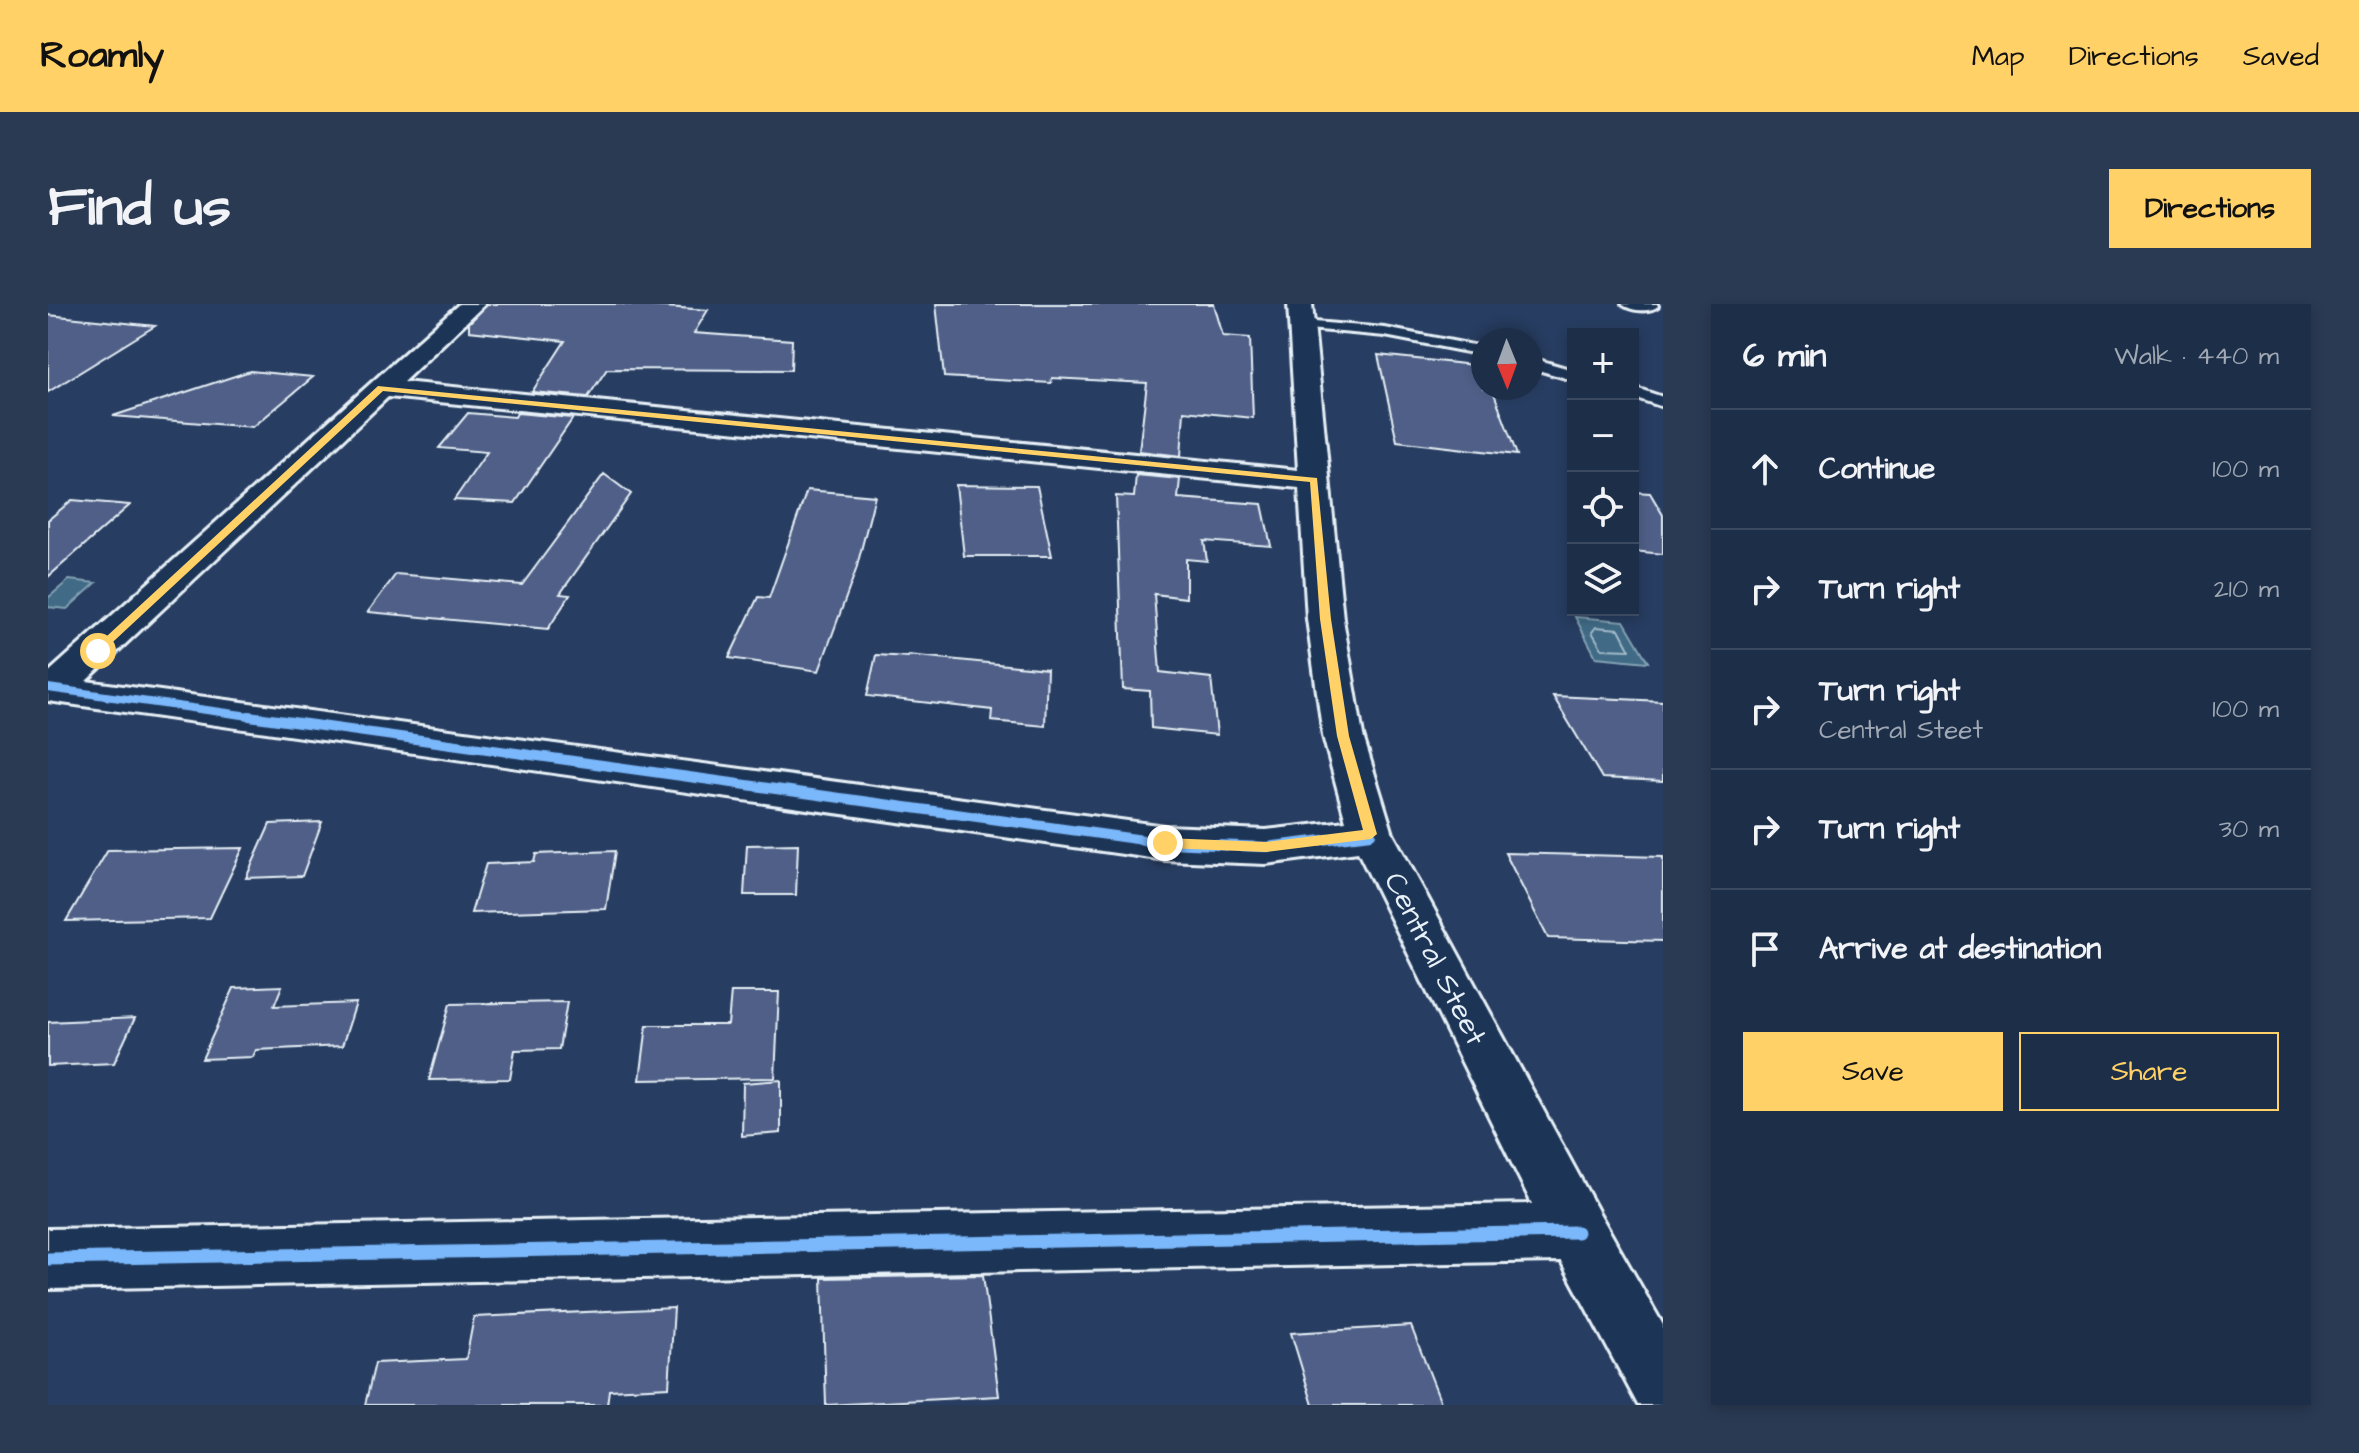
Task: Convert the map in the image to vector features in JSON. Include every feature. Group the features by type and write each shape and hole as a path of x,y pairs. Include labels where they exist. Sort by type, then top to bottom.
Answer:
{"street":[{"path":"52,688 473,304"},
{"name":"Central Steet","path":"1301,314 1325,619 1343,736 1371,834 1577,1232 1663,1387"},
{"path":"381,388 1314,480"},
{"path":"52,688 1165,843 1266,847 1371,834"},
{"path":"48,1259 1577,1232"}],"lane":[{"path":"1629,304 1651,306"},
{"path":"1301,314 1471,349"},
{"path":"1543,366 1567,373"},
{"path":"1639,394 1663,402"}],"water":[{"path":"69,580 96,583 67,609 48,607 48,598"},
{"path":"1575,617 1624,621 1648,662 1596,657"}],"building":[{"path":"488,304 621,304 708,310 694,333 792,340 791,370 607,369 588,397 532,392 565,341 469,331 469,323"},
{"path":"936,304 1214,304 1223,336 1250,338 1253,418 1184,411 1181,456 1139,451 1147,383 1052,378 1051,383 944,377"},
{"path":"48,315 155,326 48,392"},
{"path":"1378,355 1471,365 1471,400 1496,400 1517,455 1397,441"},
{"path":"250,371 313,377 253,427 113,416"},
{"path":"468,413 573,418 515,503 454,500 487,452 439,448"},
{"path":"604,474 631,494 560,594 570,595 548,629 368,612 396,574 522,585"},
{"path":"1136,475 1180,479 1178,498 1262,504 1271,546 1204,541 1207,561 1186,559 1186,598 1154,594 1160,672 1211,678 1217,735 1151,728 1150,691 1123,689 1116,496 1134,497"},
{"path":"956,485 1037,486 1052,556 964,556"},
{"path":"807,490 875,496 856,570 819,671 729,658 758,597 769,598"},
{"path":"1639,492 1650,493 1663,515 1663,554 1639,552"},
{"path":"72,500 130,505 48,577 48,520"},
{"path":"876,655 909,655 1047,669 1045,726 991,721 992,710 867,696"},
{"path":"1553,696 1663,701 1663,781 1602,778"},
{"path":"322,822 302,876 246,878 270,824"},
{"path":"798,844 796,895 744,895 747,845"},
{"path":"243,848 210,918 66,921 108,850"},
{"path":"615,851 606,909 471,913 486,864 534,862 536,854"},
{"path":"1505,853 1663,857 1663,941 1548,938"},
{"path":"282,986 274,1006 356,1003 342,1046 256,1050 253,1057 202,1059 234,988"},
{"path":"731,992 779,992 775,1078 640,1080 647,1025 728,1025"},
{"path":"567,1002 559,1049 515,1050 510,1079 429,1080 450,1004"},
{"path":"135,1018 114,1063 48,1066 48,1022"},
{"path":"781,1080 781,1133 742,1136 743,1083"},
{"path":"983,1275 999,1396 826,1405 822,1278"},
{"path":"674,1308 669,1387 609,1390 607,1405 365,1405 375,1363 466,1359 474,1317"},
{"path":"1411,1326 1442,1405 1313,1405 1291,1333"}],"cycle path":[{"path":"48,688 1165,843 1266,847 1371,834"},
{"path":"48,1259 1577,1232"}],"route":[{"path":"98,651 381,388 1314,480 1325,619 1343,736 1371,834 1266,847 1165,843"}]}
